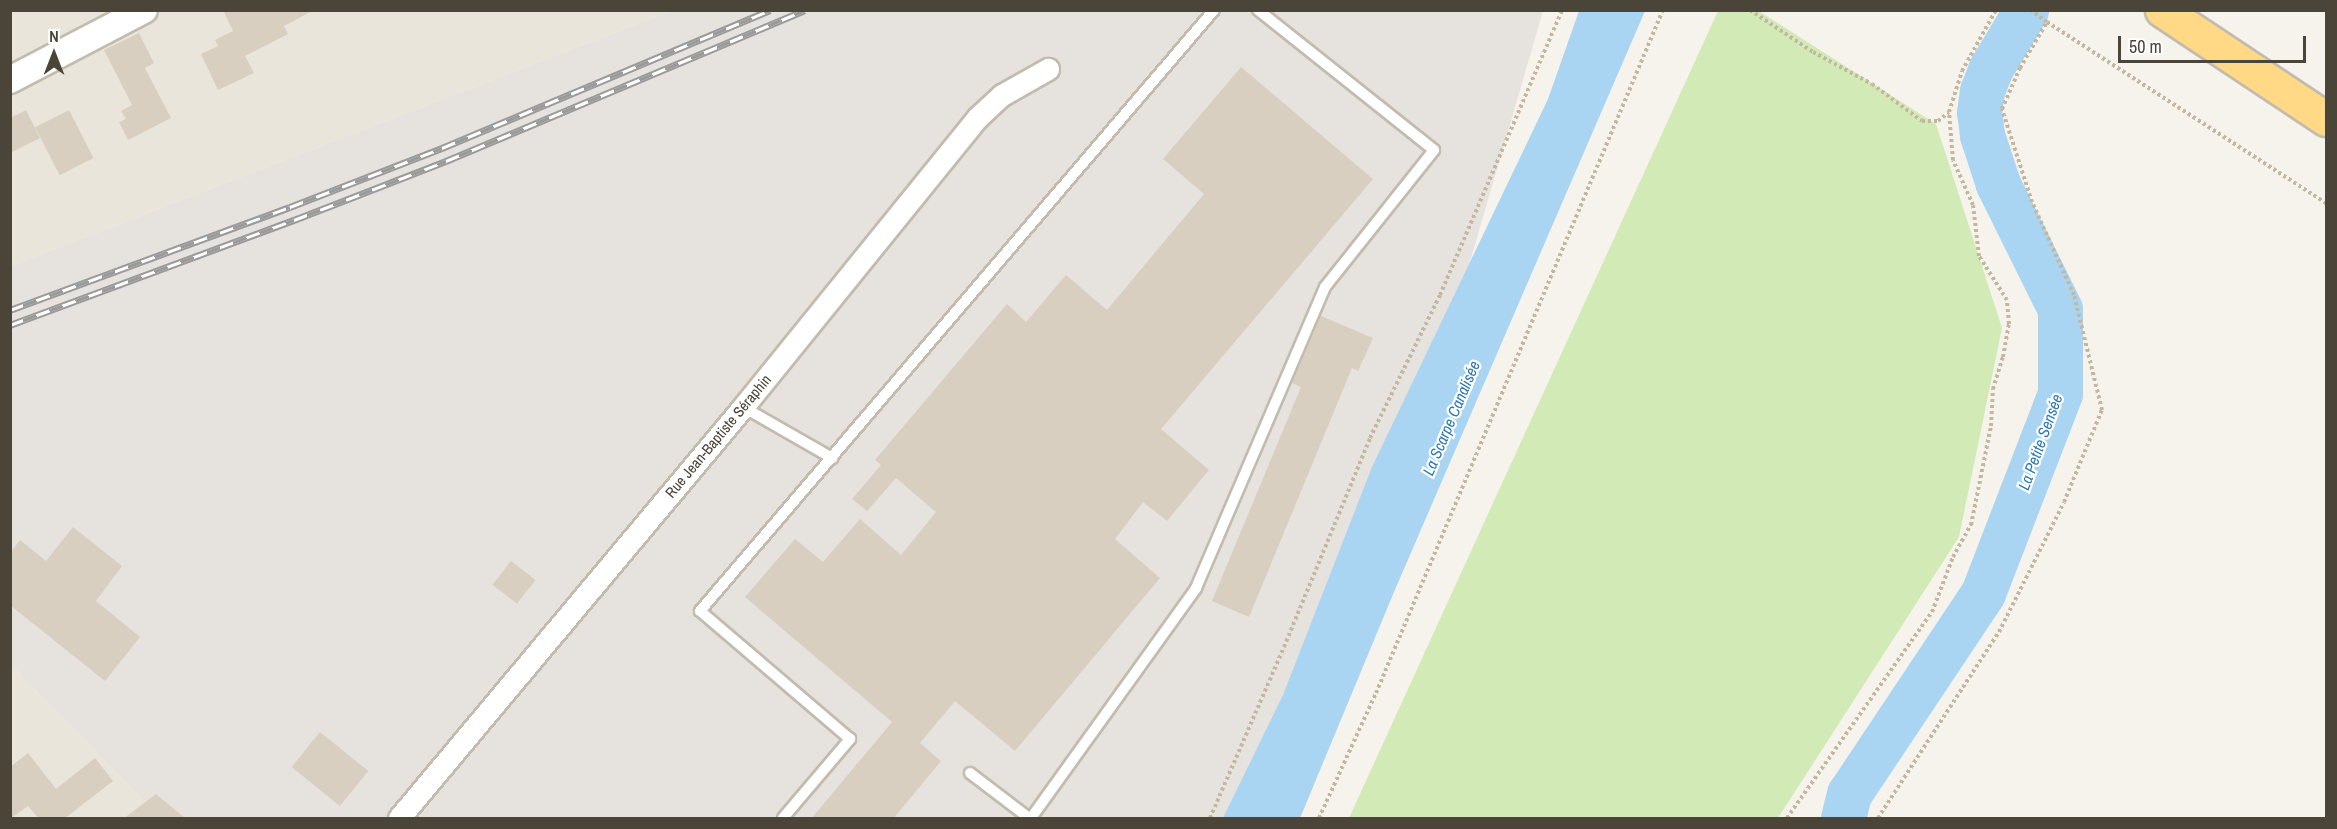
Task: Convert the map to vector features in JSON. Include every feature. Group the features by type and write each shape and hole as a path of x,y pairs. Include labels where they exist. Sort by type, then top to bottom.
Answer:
{"highway":[{"path":"2162,10 2326,120"},
{"path":"2202,10 2326,94"}],"street":[{"path":"10,80 144,10"},
{"name":"Rue Jean-Baptiste Séraphin","path":"399,819 743,407 987,106 1048,69"}],"lane":[{"path":"783,819 850,739 700,611 1214,10"},
{"path":"970,773 1030,819 1196,588 1325,286 1434,150 1258,10"},
{"path":"743,407 832,458"}],"path":[{"path":"1210,819 1370,438 1440,295 1562,10"},
{"path":"1319,819 1376,693 1663,10"},
{"path":"1750,10 1803,46 1872,84 1922,121 1938,121 1949,112"},
{"path":"1787,819 1932,612 1953,557 1971,525 1977,485 1991,426 1993,389 2003,357 2009,324 2007,300 1979,256 1973,205 1953,160 1949,112 1962,71 1995,10"},
{"path":"2031,10 2326,203"},
{"path":"1878,819 1999,632 2064,502 2102,410 2074,295 2032,202 2002,109 2020,68 2047,21"}],"shaded area":[{"path":"11,11 671,11 11,266"},
{"path":"671,11 1543,11 1331,739 1278,818 161,818 11,665 11,266"},
{"path":"11,665 161,818 11,818"}],"green space":[{"path":"1718,11 1759,11 1936,124 2002,328 1959,537 1778,818 1349,818"}],"water":[{"name":"La Scarpe Canalisée","path":"1579,11 1645,11 1394,592 1300,818 1223,818 1283,695 1372,467 1548,99"}],"building":[{"path":"223,10 314,10 284,26 288,34 245,56 254,73 218,90 201,54 218,46 215,40 233,31"},
{"path":"139,33 154,63 145,68 171,118 128,140 119,122 126,119 121,111 132,105 104,50"},
{"path":"1241,67 1373,179 1161,429 1209,470 1167,521 1143,502 1115,539 1160,578 1015,751 955,701 920,743 941,761 893,819 811,819 892,722 745,597 795,539 823,562 860,519 901,555 936,512 896,478 867,511 852,499 881,465 875,460 1007,304 1026,322 1066,275 1107,310 1204,194 1163,159"},
{"path":"26,110 40,138 10,153 10,118"},
{"path":"69,110 94,158 60,175 35,127"},
{"path":"1321,316 1373,338 1358,371 1352,368 1249,617 1212,601 1301,387 1292,383"},
{"path":"73,527 122,566 96,601 140,637 105,681 10,605 10,553 20,540 46,561"},
{"path":"511,561 535,580 517,604 493,585"},
{"path":"320,732 368,771 340,806 292,767"},
{"path":"28,753 56,789 95,758 113,781 64,819 39,819 28,806 10,819 10,767"},
{"path":"156,794 186,819 123,819"}],"waterway":[{"name":"La Petite Sensée","path":"1843,818 1849,794 1983,593 2060,393 2060,309 1998,184 1982,135 1979,112 1982,91 1991,68 2026,10"}],"railway":[{"path":"10,310 290,207 442,148 770,10"},
{"path":"10,325 446,161 805,10"}]}
